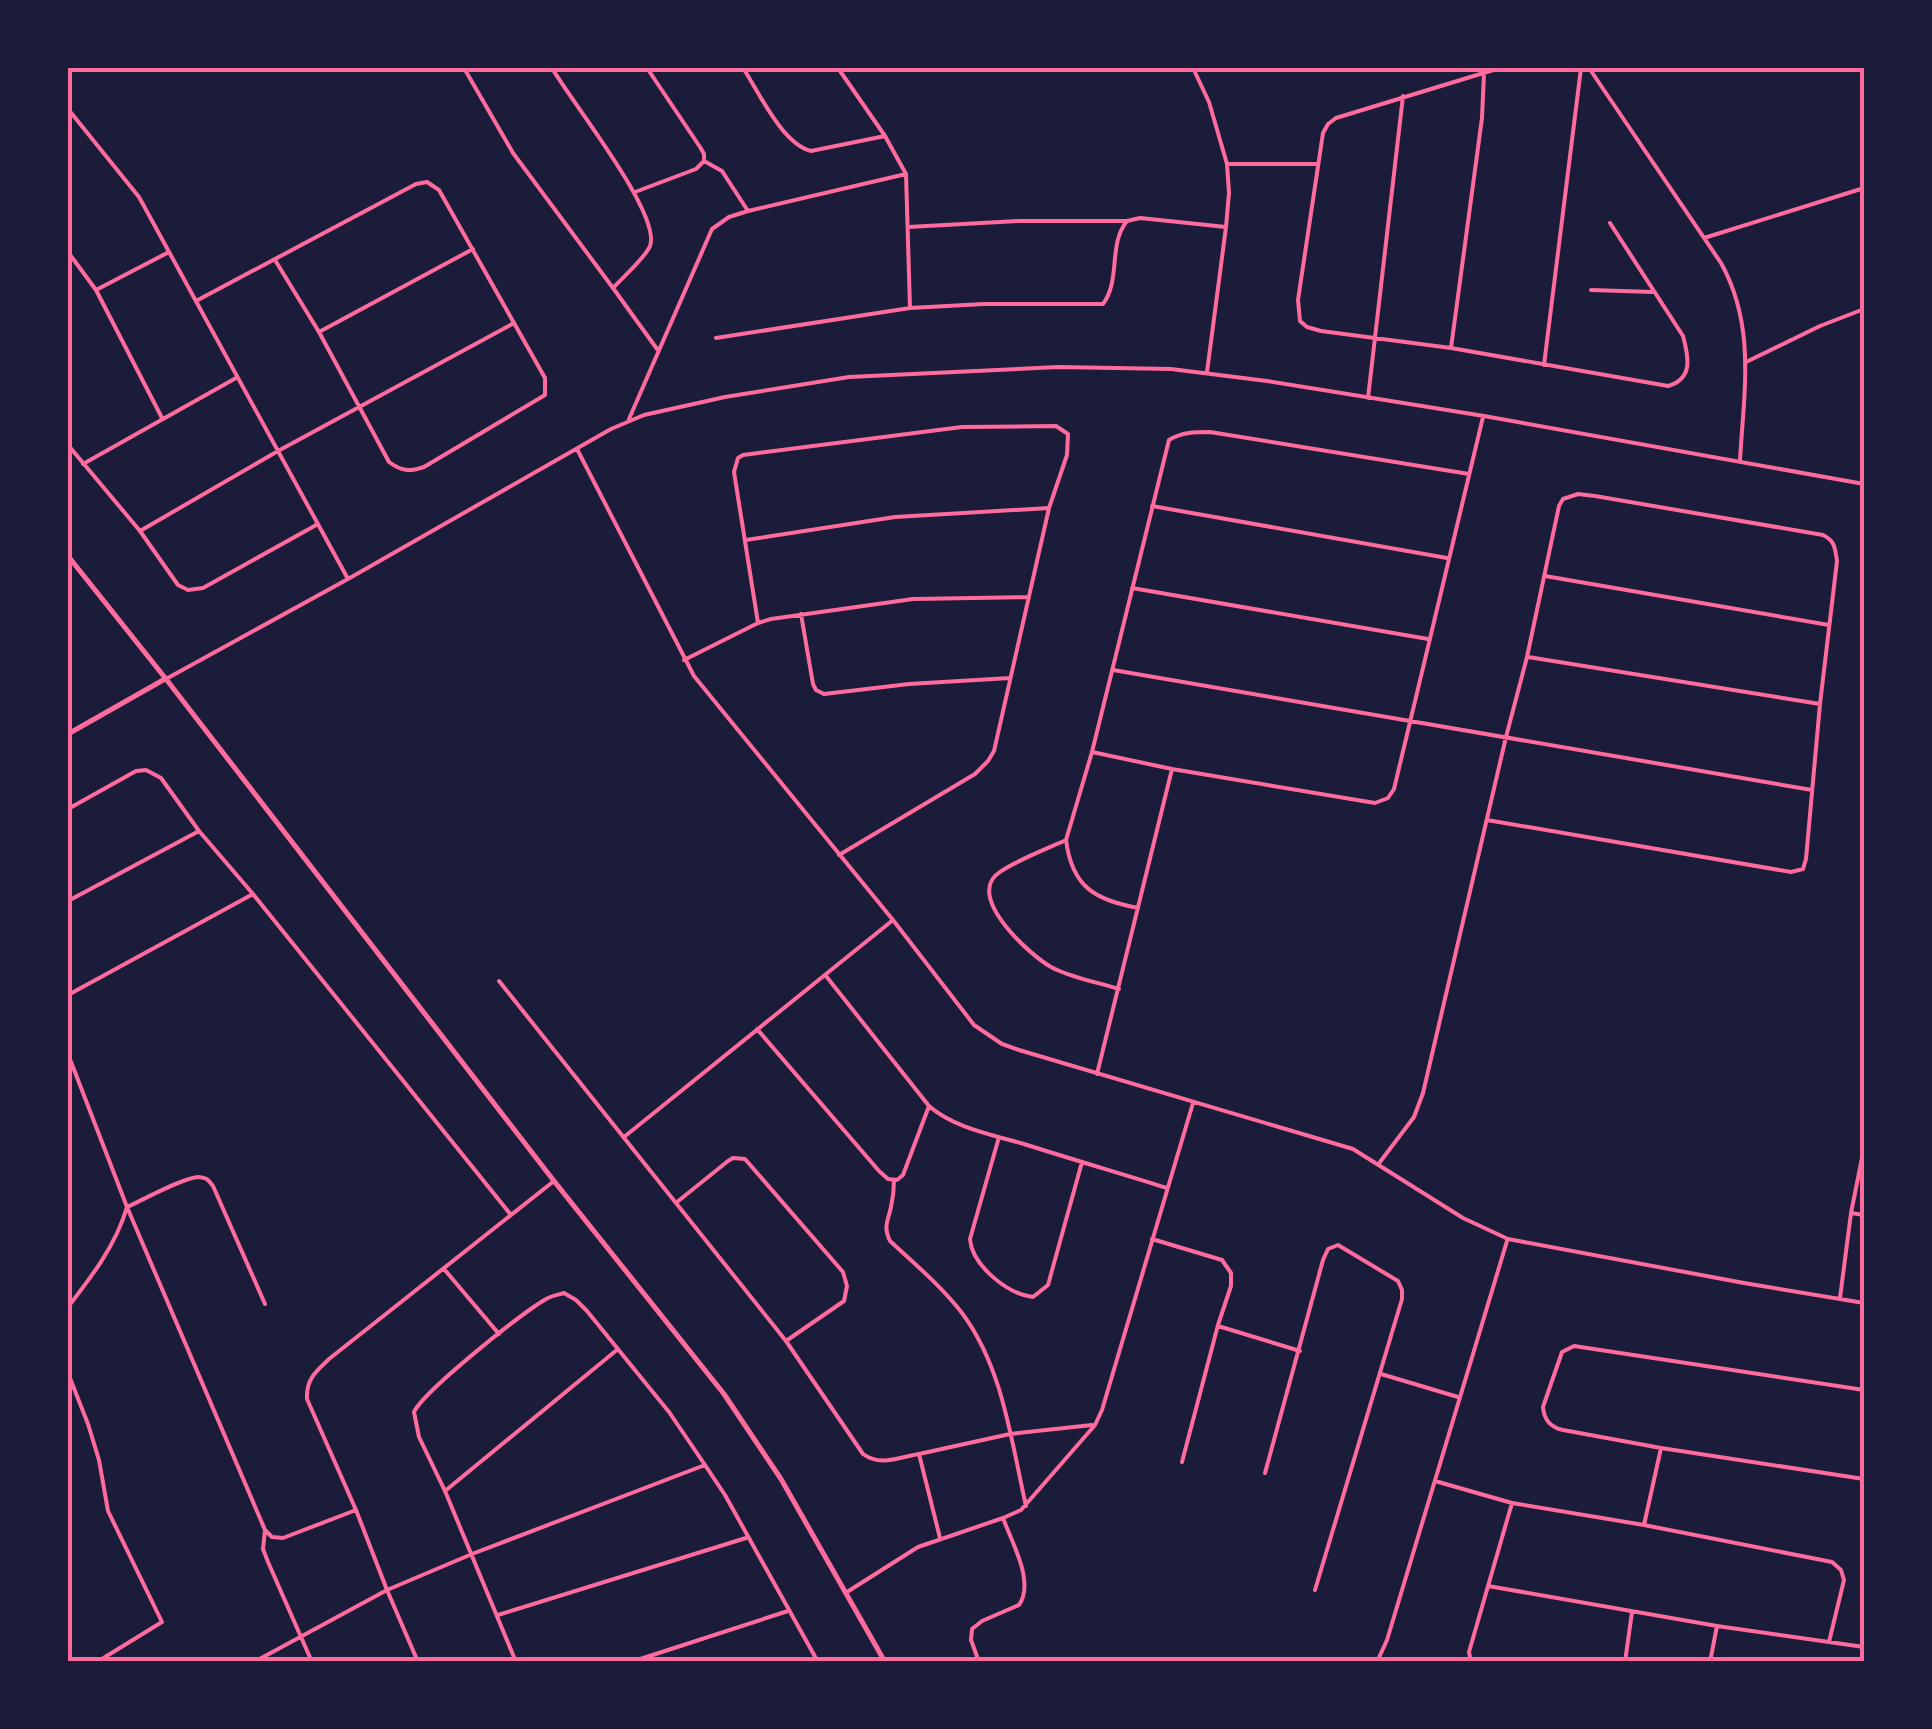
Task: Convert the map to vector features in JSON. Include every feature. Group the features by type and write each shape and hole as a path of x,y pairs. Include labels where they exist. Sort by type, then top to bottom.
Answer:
{"street":[{"path":"464,68 513,152 658,350"},
{"path":"552,68 635,192 649,225 649,248 613,288"},
{"path":"635,192 696,169 704,162 700,147 648,68"},
{"path":"743,68 786,135 805,150 885,136"},
{"path":"838,68 906,174 910,308"},
{"path":"1194,68 1209,102 1227,164 1226,227 1207,372"},
{"path":"1500,68 1403,96 1328,124 1316,164 1298,300 1300,321 1321,331 1451,348 1668,386 1680,382 1686,375 1687,363 1683,336 1610,223"},
{"path":"1585,68 1733,285 1745,333 1740,460"},
{"path":"1544,364 1585,68"},
{"path":"1451,348 1482,118 1484,73"},
{"path":"1368,398 1403,96"},
{"path":"68,109 139,197 348,579"},
{"path":"704,162 722,171 748,211"},
{"path":"1227,164 1316,164"},
{"path":"628,422 712,229 729,217 748,211 906,174"},
{"path":"196,301 416,184 427,182 438,190 474,249 545,378 545,395 424,466 403,470 389,462 275,260"},
{"path":"1704,238 1864,188"},
{"path":"908,227 1140,218 1226,227"},
{"path":"716,338 910,308 1103,304 1110,294 1119,232 1127,221"},
{"path":"318,332 474,249"},
{"path":"68,252 96,290 162,418"},
{"path":"96,290 169,252"},
{"path":"1591,290 1653,292"},
{"path":"1746,362 1864,309"},
{"path":"140,531 514,323"},
{"path":"68,734 644,414 850,377 1058,367 1207,372 1863,482"},
{"path":"83,464 238,377"},
{"path":"1092,752 1172,769 1380,802 1388,798 1394,789 1484,416"},
{"path":"758,622 734,472 738,458 962,427 1056,426 1068,434 1068,455 1049,508 994,751 983,767 838,854"},
{"path":"1138,908 1098,898 1082,884 1073,870 1066,840 1092,752 1169,440 1178,434 1210,432 1469,474"},
{"path":"68,444 140,531 178,586 188,590 196,590 318,524"},
{"path":"577,449 694,676 974,1025 1002,1044 1342,1145 1463,1218 1508,1239 1864,1303"},
{"path":"1379,1164 1414,1116 1423,1093 1560,506 1563,499 1578,494 1595,496 1831,539 1838,561 1804,866 1796,872 1487,820"},
{"path":"1152,506 1448,558"},
{"path":"746,540 895,517 1049,508"},
{"path":"68,556 724,1394 781,1479 885,1662"},
{"path":"1545,576 1829,624"},
{"path":"1132,588 1430,639"},
{"path":"684,660 758,622 801,614 913,599 1028,598"},
{"path":"801,614 814,684 824,694 1010,678"},
{"path":"1526,656 1820,704"},
{"path":"1113,670 1812,790"},
{"path":"1097,1074 1172,769"},
{"path":"68,809 136,771 146,770 161,778 511,1215"},
{"path":"68,902 200,830"},
{"path":"1066,840 992,878 992,907 1028,950 1046,964 1118,989"},
{"path":"68,995 254,894"},
{"path":"624,1137 892,920"},
{"path":"826,976 929,1106 950,1120 1167,1188"},
{"path":"499,982 786,1341 863,1454 871,1460 882,1462 1010,1434 1094,1426"},
{"path":"757,1030 888,1179 903,1176 929,1106"},
{"path":"68,1054 128,1207 265,1530 272,1537 283,1538 356,1510"},
{"path":"68,1074 73,1069"},
{"path":"847,1592 901,1557 940,1538 1003,1518 1026,1506 1094,1426 1193,1103"},
{"path":"999,1137 970,1239 971,1249 984,1269 1018,1294 1033,1297 1048,1285 1082,1162"},
{"path":"1840,1298 1864,1148"},
{"path":"677,1202 728,1161 745,1159 843,1272 847,1286 844,1301 786,1341"},
{"path":"68,1307 107,1252 128,1207 198,1177 208,1180 265,1304"},
{"path":"894,1180 886,1234 942,1290 977,1336 999,1388 1026,1506"},
{"path":"418,1662 307,1399 308,1381 329,1359 554,1181"},
{"path":"1851,1213 1864,1215"},
{"path":"1152,1239 1222,1260 1231,1273 1231,1286 1182,1462"},
{"path":"1379,1660 1508,1239"},
{"path":"1264,1473 1323,1260 1328,1249 1338,1245 1394,1278 1400,1286 1401,1304 1315,1590"},
{"path":"444,1269 499,1334"},
{"path":"516,1662 445,1491 418,1437 414,1412 424,1397 499,1334 545,1300 564,1293 583,1307 618,1349 705,1464 818,1662"},
{"path":"1218,1326 1300,1351"},
{"path":"1864,1390 1581,1347 1562,1352 1543,1407 1549,1424 1563,1430 1864,1479"},
{"path":"445,1491 618,1349"},
{"path":"68,1373 99,1460 108,1511 162,1622 97,1662"},
{"path":"1381,1374 1460,1398"},
{"path":"1644,1525 1661,1448"},
{"path":"919,1454 940,1538"},
{"path":"254,1662 387,1590 705,1464"},
{"path":"1434,1481 1512,1503 1832,1562 1841,1570 1844,1580 1829,1642"},
{"path":"1471,1662 1469,1652 1512,1503"},
{"path":"979,1662 972,1629 1019,1605 1026,1588 1003,1518"},
{"path":"265,1530 263,1548 312,1662"},
{"path":"498,1614 749,1538"},
{"path":"1488,1586 1864,1647"},
{"path":"631,1662 789,1610"},
{"path":"1625,1662 1632,1611"},
{"path":"1710,1662 1717,1626"}]}
